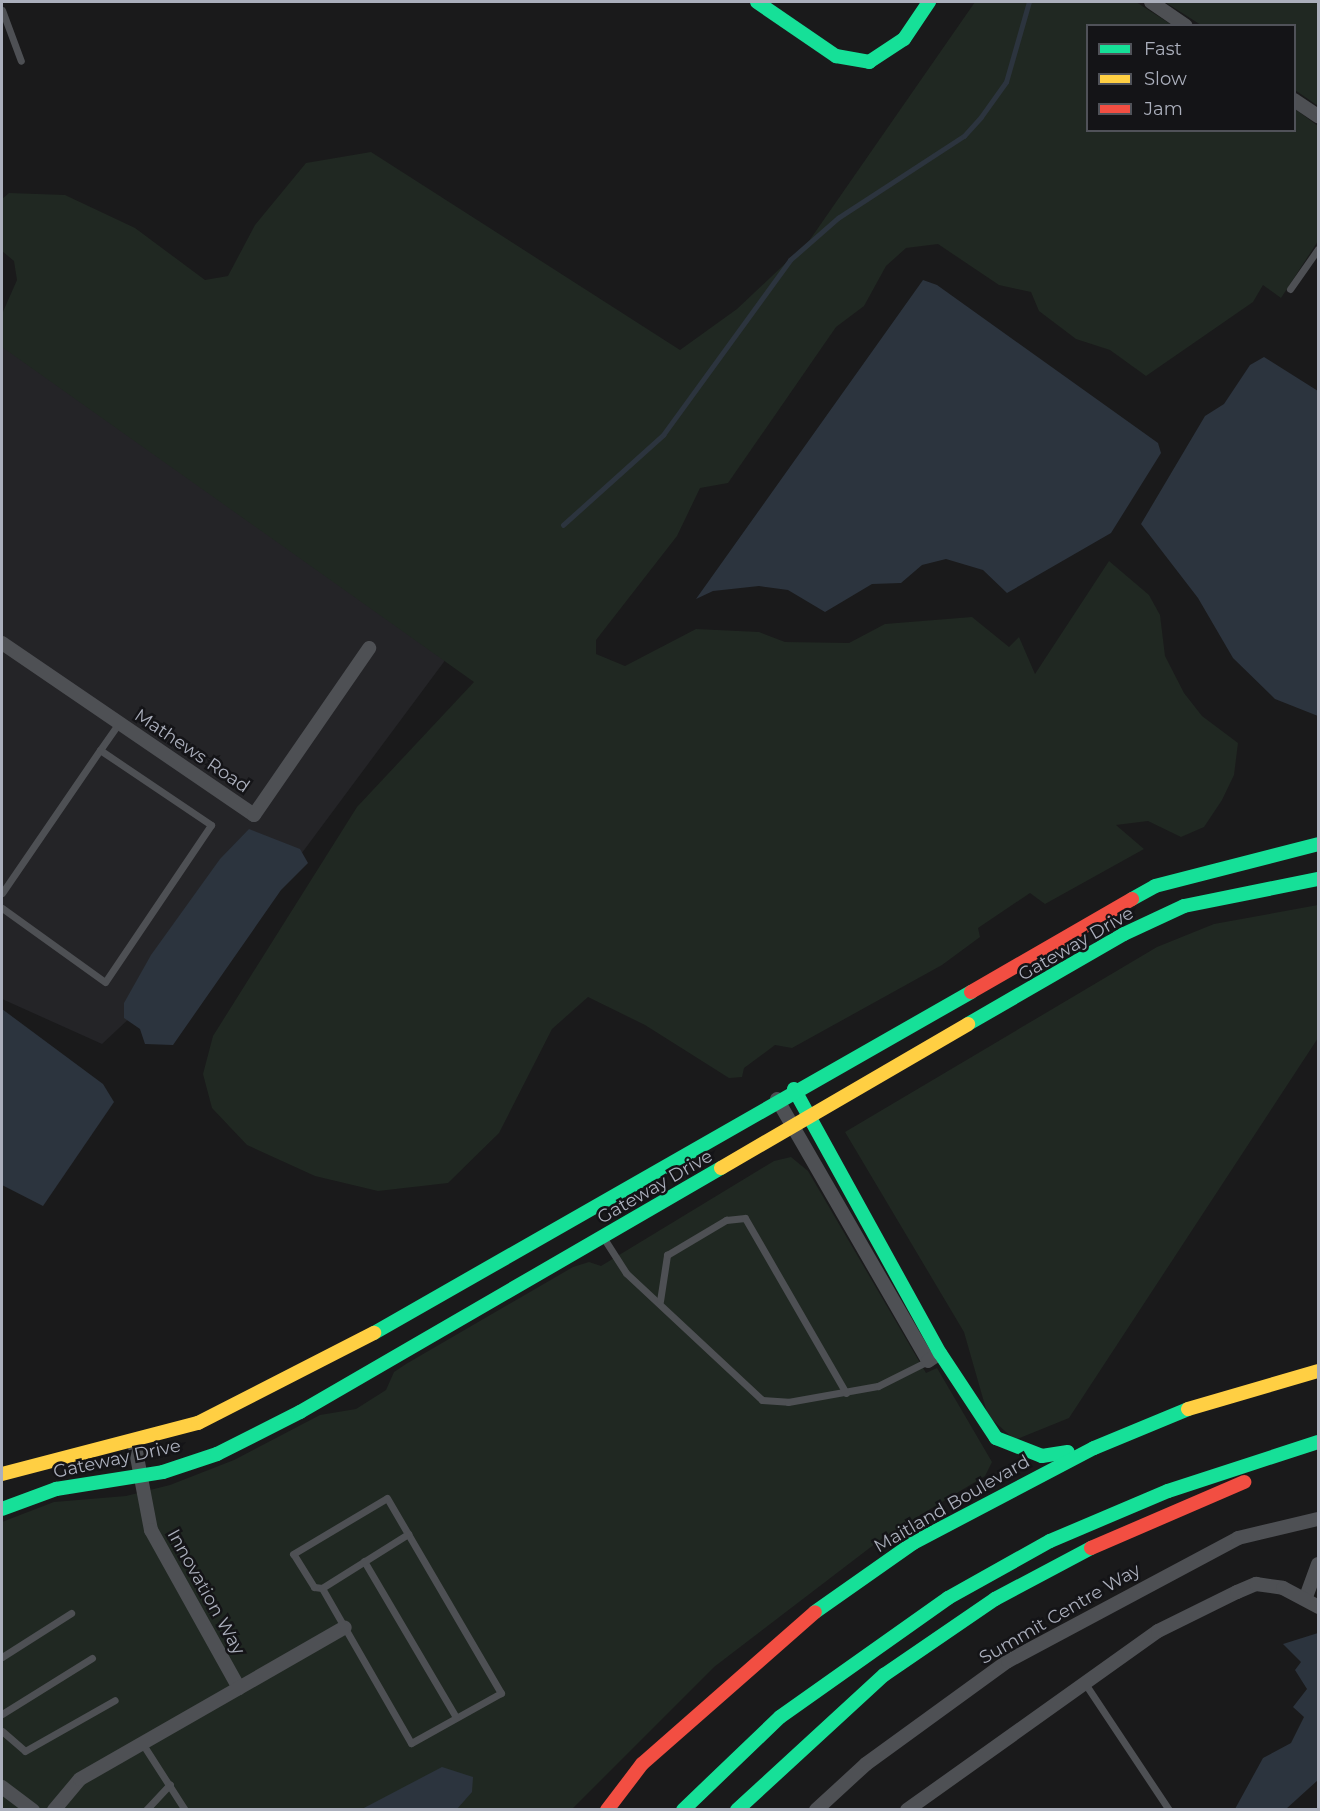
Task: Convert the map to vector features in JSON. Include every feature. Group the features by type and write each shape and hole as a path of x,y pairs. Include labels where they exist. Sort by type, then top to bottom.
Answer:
{"main road":[{"path":"757,2 836,56 868,62 904,39 929,2"},
{"name":"Gateway Drive","path":"2,1474 46,1458 134,1441 198,1423 346,1348 794,1089 1155,886 1318,844"},
{"path":"1236,866 1240,895"},
{"name":"Gateway Drive","path":"2,1509 56,1489 139,1476 217,1454 361,1377 811,1118 1124,934 1184,906 1318,879"},
{"path":"794,1089 940,1353 996,1438 1042,1456 1094,1448"},
{"path":"346,1348 361,1377"},
{"name":"Maitland Boulevard","path":"607,1809 642,1764 787,1632 913,1543 1094,1448 1191,1408 1318,1371"},
{"path":"683,1809 780,1717 848,1664 948,1598 1050,1540 1168,1491 1318,1442"},
{"path":"737,1809 884,1675 995,1599 1114,1536 1318,1456"},
{"path":"597,1809 642,1764"}],"street":[{"path":"1151,2 1183,24"},
{"path":"1296,100 1318,116"},
{"name":"Mathews Road","path":"2,643 254,815 369,648"},
{"path":"777,1099 928,1360 940,1353"},
{"name":"Innovation Way","path":"134,1441 151,1530 239,1688"},
{"name":"Summit Centre Way","path":"816,1809 866,1764 1008,1661 1238,1538 1318,1519"},
{"path":"1306,1597 1318,1564"},
{"path":"907,1809 1158,1631 1256,1584 1306,1597 1318,1607"},
{"path":"54,1809 80,1779 345,1627"},
{"path":"2,1787 33,1809"}],"lane":[{"path":"2,10 21,61"},
{"path":"1290,289 1318,249"},
{"path":"2,893 119,723"},
{"path":"2,908 105,982 211,825 100,750"},
{"path":"660,1301 667,1255 726,1220 745,1218 846,1393"},
{"path":"603,1237 626,1273 660,1301 762,1400 788,1402 878,1386 928,1360"},
{"path":"322,1588 411,1743 501,1693 387,1498 293,1554 314,1587 322,1588 408,1534"},
{"path":"364,1561 456,1718"},
{"path":"2,1657 71,1613"},
{"path":"2,1713 92,1658"},
{"path":"1084,1682 1169,1809"},
{"path":"2,1731 25,1751 115,1700"},
{"path":"142,1743 185,1809"},
{"path":"146,1809 170,1784"}],"shaded area":[{"path":"975,2 1136,2 1170,24 1086,24 1086,132 1296,132 1296,110 1318,126 1318,241 1281,298 1263,285 1253,302 1146,376 1110,350 1076,339 1039,311 1031,292 999,285 938,244 906,248 886,266 864,306 836,327 728,483 700,488 677,536 596,640 596,654 625,666 696,629 759,632 785,642 849,643 885,624 972,617 1009,647 1019,637 1035,674 1109,561 1149,595 1160,615 1165,656 1184,693 1202,716 1238,743 1234,775 1222,800 1204,827 1181,837 1148,821 1116,825 1144,849 1045,904 1030,893 978,928 980,937 942,965 792,1048 775,1045 744,1068 742,1077 729,1078 645,1025 588,997 552,1029 499,1133 448,1183 378,1191 315,1176 247,1145 212,1108 203,1074 213,1036 357,807 474,682 2,347 2,314 17,280 14,261 2,251 2,199 9,193 65,195 135,228 205,280 228,276 255,225 306,163 371,152 680,350 737,309 809,241"},
{"path":"1165,2 1318,2 1318,106 1296,91 1296,24 1199,24"},
{"path":"923,280 937,285 1158,443 1161,453 1111,533 1007,593 983,570 946,559 922,565 901,583 872,584 825,612 788,590 759,586 713,591 696,599"},
{"path":"2,346 452,651 293,865 102,1044 2,999"},
{"path":"1264,357 1318,391 1318,716 1275,699 1233,658 1198,598 1141,524 1205,416 1224,404 1250,365"},
{"path":"249,829 300,849 308,863 281,890 173,1045 145,1044 140,1029 124,1018 124,1003 151,955 220,859"},
{"path":"1318,905 1318,1038 1069,1418 1015,1440 988,1416 964,1332 845,1132 1157,947 1214,924"},
{"path":"2,1009 103,1084 114,1102 43,1206 2,1185"},
{"path":"791,1157 808,1171 926,1373 937,1368 992,1462 985,1476 884,1537 714,1667 572,1809 2,1809 2,1522 54,1502 126,1496 170,1485 234,1460 320,1415 356,1409 386,1390 394,1372 406,1364 573,1267 589,1262 601,1266 774,1161"},
{"path":"1318,1633 1318,1780 1286,1809 1235,1809 1263,1758 1291,1743 1304,1717 1293,1707 1307,1689 1295,1670 1301,1662 1283,1644"},
{"path":"442,1767 473,1777 472,1792 457,1809 362,1809"}],"waterway":[{"path":"563,525 663,435 790,260 838,218 964,136 981,117 1006,82 1029,2"}],"traffic: fast":[{"path":"757,2 836,56 869,62 904,39 929,2"},
{"path":"1132,899 1155,886 1318,844"},
{"path":"968,1024 1124,934 1184,906 1318,879"},
{"path":"374,1333 971,992"},
{"path":"794,1089 940,1353"},
{"path":"2,1509 56,1489 163,1472 217,1454 300,1412 721,1168"},
{"path":"940,1353 996,1438 1042,1456 1068,1452"},
{"path":"815,1612 913,1543 1094,1448 1188,1409"},
{"path":"683,1810 780,1717 948,1598 1050,1541 1168,1491 1318,1442"},
{"path":"737,1810 884,1675 995,1599 1091,1548"}],"traffic: slow":[{"path":"721,1168 968,1024"},
{"path":"2,1474 198,1423 374,1333"},
{"path":"1188,1409 1318,1371"}],"traffic: jam":[{"path":"971,992 1132,899"},
{"path":"1091,1548 1244,1482"},
{"path":"607,1810 642,1764 815,1612"}]}
